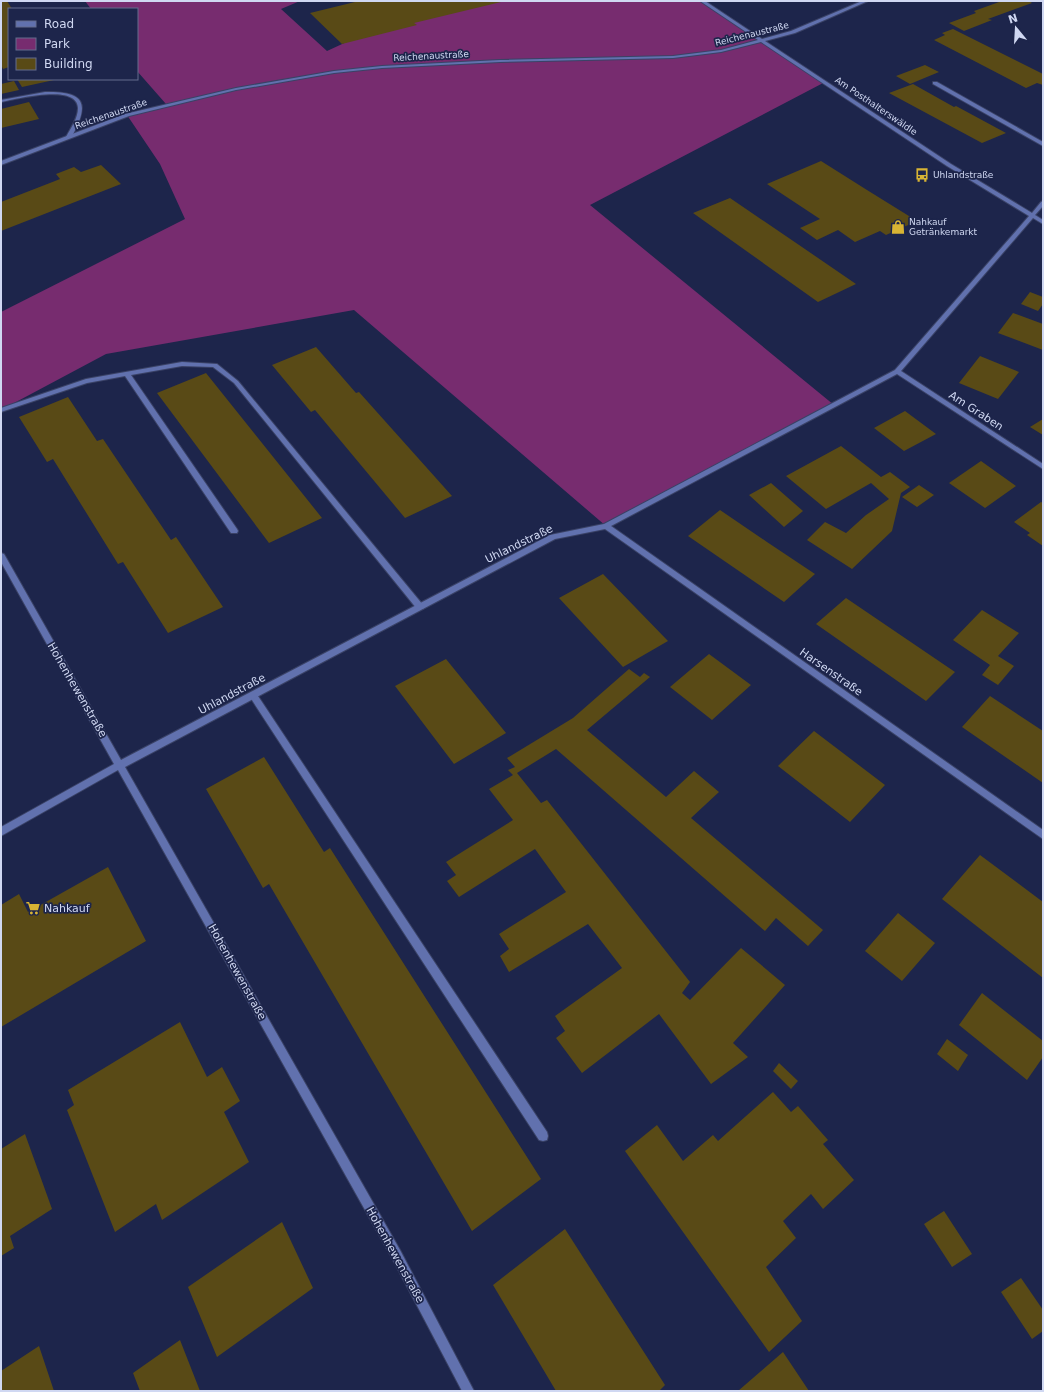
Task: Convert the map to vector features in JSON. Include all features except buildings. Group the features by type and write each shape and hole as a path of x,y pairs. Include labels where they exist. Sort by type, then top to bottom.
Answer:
{"street":[{"name":"Am Posthalterswäldle","path":"702,1 949,165 1043,222"},
{"name":"Reichenaustraße","path":"1,163 127,115 236,89 334,72 433,64 673,57 721,51 793,32 866,1"},
{"path":"935,83 1043,144"},
{"path":"1,101 24,95 47,93 69,95 78,99 81,104 80,115 69,137"},
{"name":"Uhlandstraße","path":"1,832 120,765 553,538 606,526 897,371 1043,202"},
{"path":"1,410 86,381 182,364 215,365 236,382 420,607"},
{"name":"Am Graben","path":"897,371 1043,466"},
{"path":"127,374 234,531"},
{"name":"Harsenstraße","path":"606,526 1043,835"},
{"name":"Hohenhewenstraße","path":"1,556 396,1254 468,1391"},
{"path":"253,695 543,1136"}],"green space":[{"path":"85,1 300,1 281,9 327,51 405,15 477,1 702,1 825,82 590,205 834,405 606,526 354,310 106,354 1,410 1,312 185,219 160,164 127,115 166,104 138,72 138,8 90,8"}],"place":[{"name":"Uhlandstraße","path":"922,175"},
{"name":"Nahkauf Getränkemarkt","path":"898,227"},
{"name":"Nahkauf","path":"33,908"}]}
